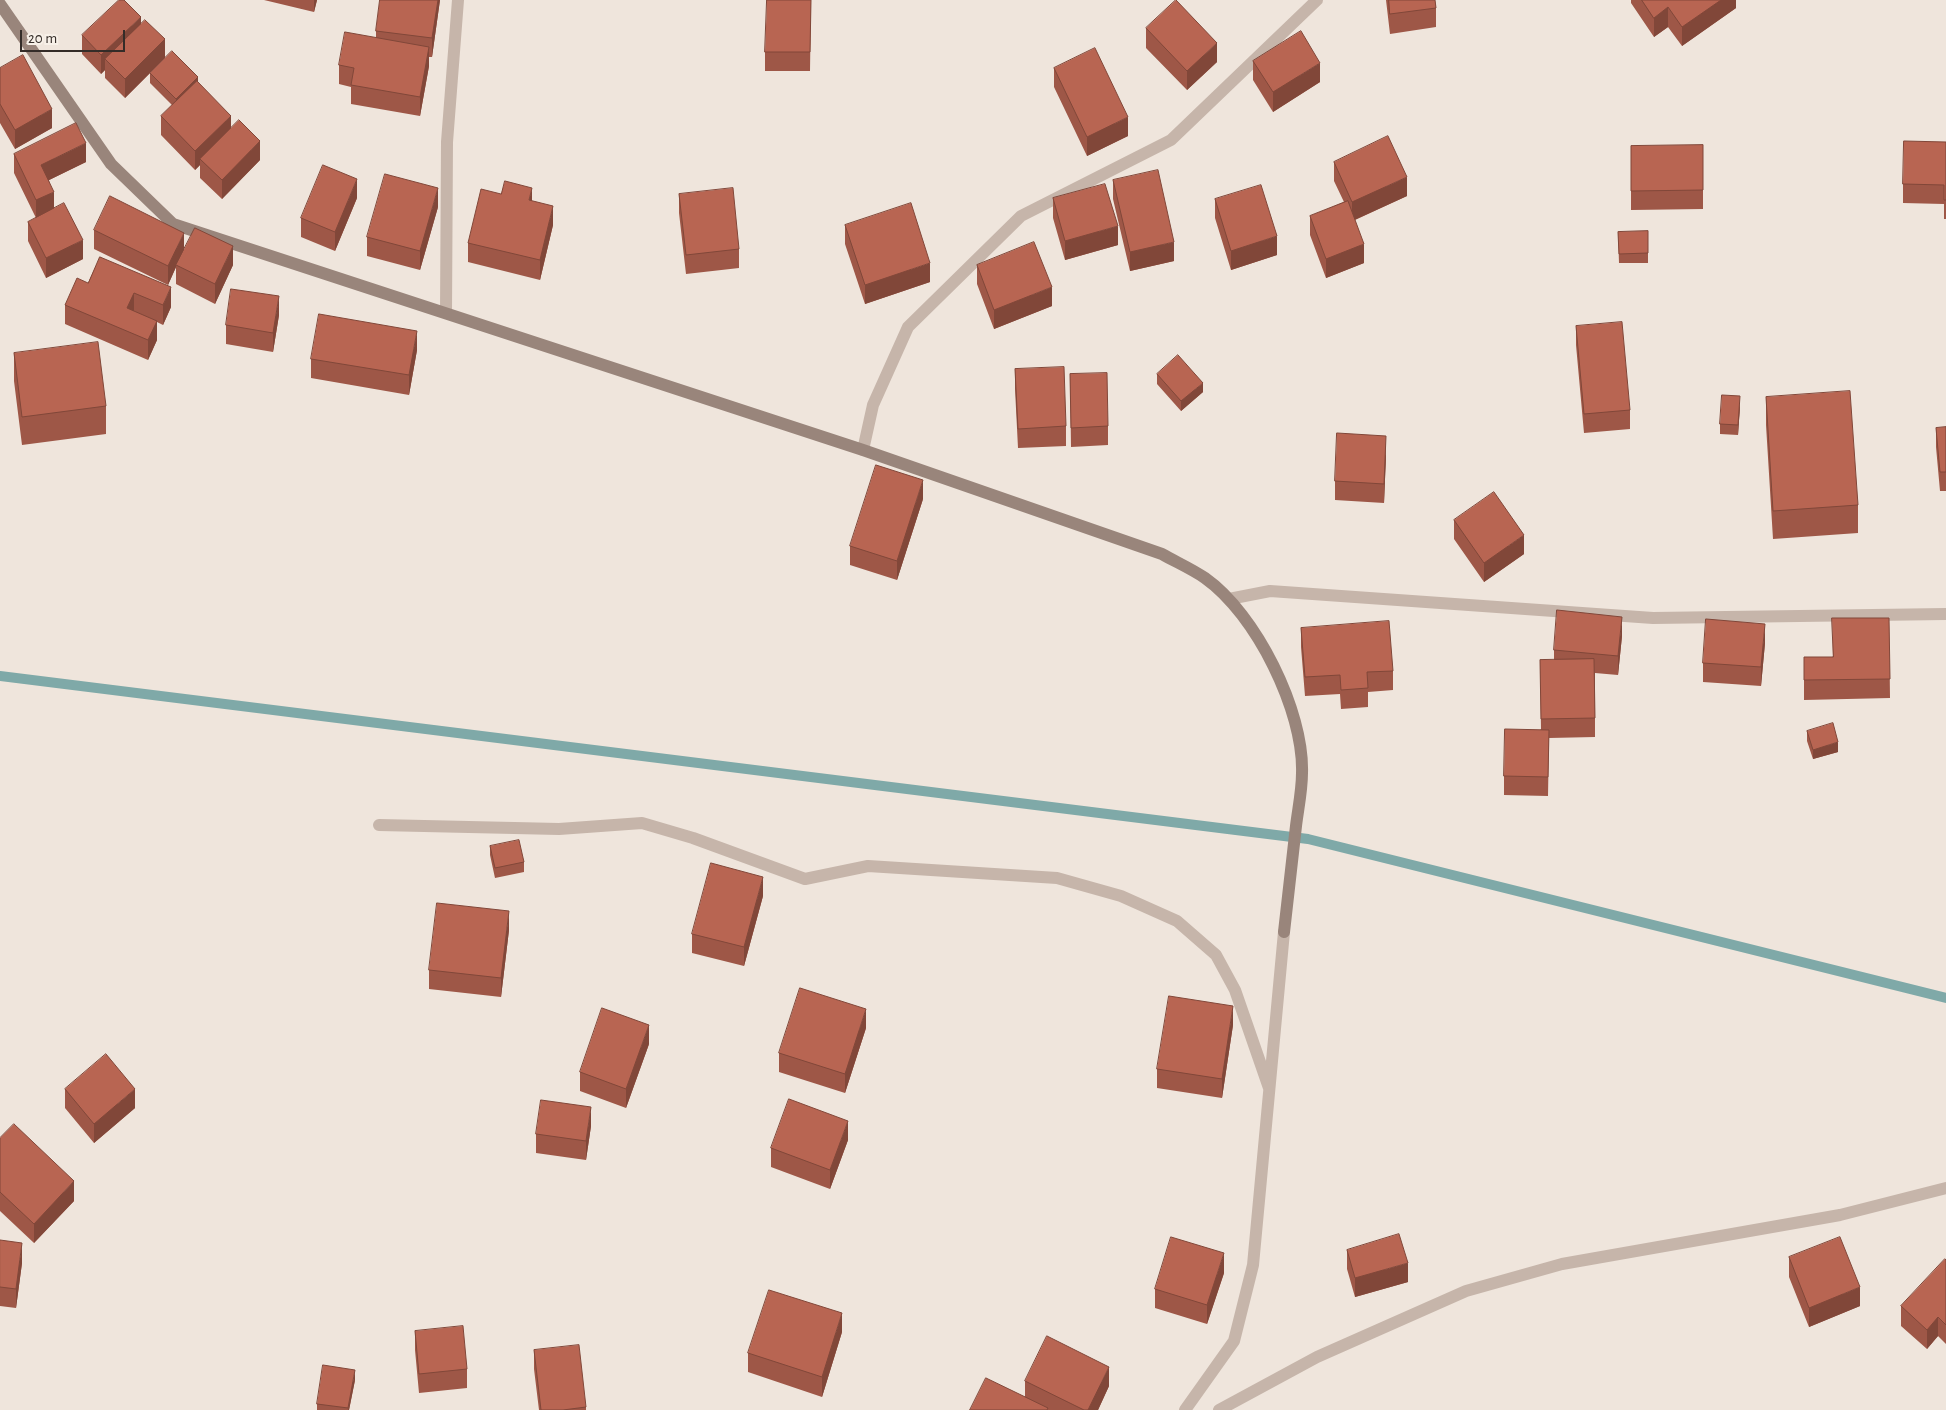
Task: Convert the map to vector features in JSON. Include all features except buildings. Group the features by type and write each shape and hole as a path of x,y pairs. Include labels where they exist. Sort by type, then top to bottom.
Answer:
{"street":[{"path":"446,312 447,142 458,0"},
{"path":"863,450 873,404 908,327 1021,216 1171,140 1317,0"},
{"path":"0,4 110,164 173,224 863,450 1162,554 1205,578 1229,599 1248,624 1276,670 1292,708 1299,740 1302,772 1284,932 1252,1265 1234,1342 1185,1410"},
{"path":"1229,599 1270,591 1653,618 1946,614"},
{"path":"379,825 559,829 642,823 693,838 805,879 868,866 1057,878 1121,896 1177,921 1216,955 1235,990 1269,1088"},
{"path":"1219,1410 1317,1358 1466,1291 1562,1264 1840,1215 1946,1188"}],"waterway":[{"path":"0,676 1308,839 1946,998"}]}
